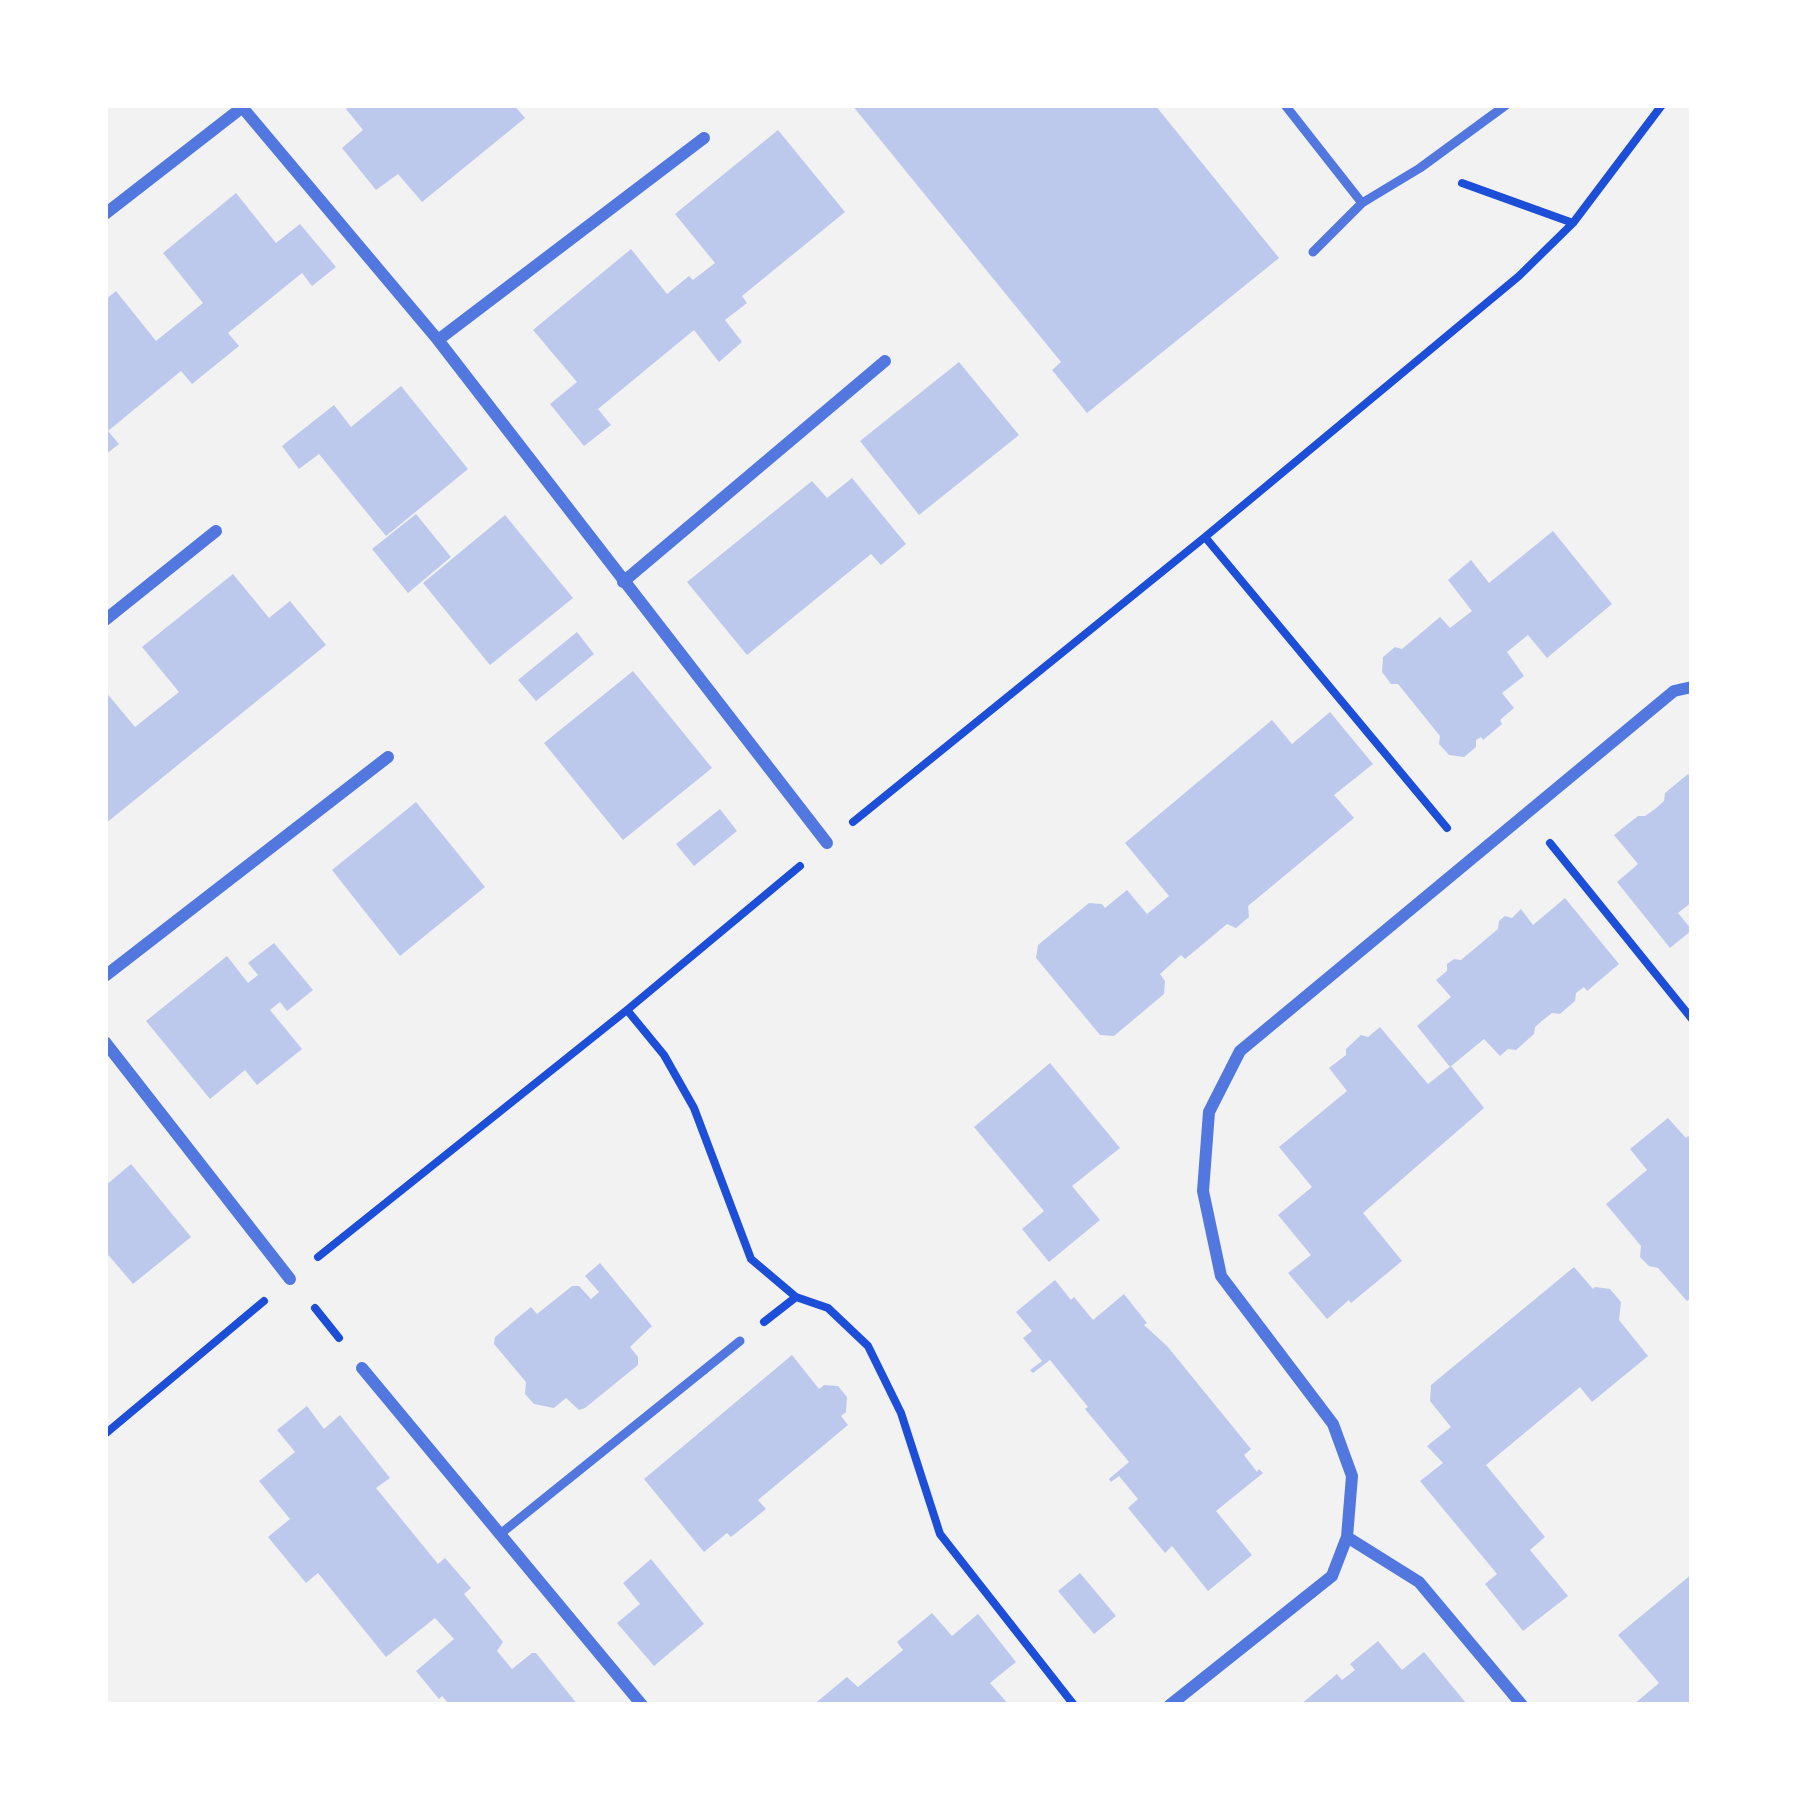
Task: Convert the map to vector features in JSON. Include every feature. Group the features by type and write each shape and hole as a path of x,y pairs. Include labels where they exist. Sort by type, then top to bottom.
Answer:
{"street":[{"path":"105,214 244,106 438,340 827,843"},
{"path":"438,340 704,138"},
{"path":"623,582 885,361"},
{"path":"105,620 216,531"},
{"path":"1170,1705 1332,1576 1347,1537 1352,1476 1333,1424 1221,1276 1203,1191 1209,1112 1240,1051 1674,691 1692,687"},
{"path":"105,976 388,757"},
{"path":"105,1042 290,1279"},
{"path":"362,1368 642,1705"},
{"path":"1347,1537 1419,1582 1522,1705"}],"lane":[{"path":"1285,105 1362,203"},
{"path":"1312,252 1362,203 1420,168 1506,105"},
{"path":"499,1534 740,1341"}],"path":[{"path":"105,1434 1205,538 1519,276 1573,223 1662,105"},
{"path":"1420,168 1573,223"},
{"path":"1205,538 1471,857"},
{"path":"1525,812 1692,1019"},
{"path":"627,1010 664,1055 694,1108 751,1259 796,1297 829,1308 868,1346 901,1413 940,1534 1074,1705"},
{"path":"290,1279 362,1368"}],"building":[{"path":"350,105 514,105 525,118 422,202 398,174 376,190 342,148 363,130 346,109"},
{"path":"852,105 1155,105 1279,258 1087,413 1052,370 1061,362"},
{"path":"778,130 845,212 742,296 747,303 725,320 742,342 719,362 694,330 598,409 611,425 584,446 550,404 577,382 533,330 631,249 667,294 715,263 675,214"},
{"path":"236,193 276,243 300,224 336,267 312,286 302,273 228,333 239,346 192,384 181,371 108,431 119,444 105,455 105,300 116,291 156,341 203,303 163,253"},
{"path":"959,362 1019,435 919,515 860,441"},
{"path":"401,386 468,469 386,536 319,454 299,469 282,446 334,405 351,427"},
{"path":"852,478 906,544 881,565 871,554 747,655 687,582 812,481 827,498"},
{"path":"416,514 451,557 408,593 372,549"},
{"path":"505,515 573,598 490,665 423,583"},
{"path":"1553,531 1612,604 1547,658 1528,635 1507,652 1524,676 1502,693 1514,708 1483,740 1476,740 1476,747 1464,757 1449,755 1439,744 1440,736 1398,684 1391,684 1382,672 1383,657 1395,647 1402,649 1440,617 1450,628 1472,611 1448,580 1471,560 1489,583"},
{"path":"233,574 269,618 290,601 326,645 105,824 105,691 135,727 179,692 142,647"},
{"path":"577,632 594,654 536,701 518,680"},
{"path":"633,671 712,768 623,840 544,743"},
{"path":"1330,712 1373,764 1334,795 1354,818 1248,906 1249,917 1236,928 1227,924 1160,974 1164,994 1114,1036 1100,1035 1036,958 1038,945 1089,903 1105,908 1127,890 1147,914 1169,896 1125,843 1272,720 1292,744"},
{"path":"1688,774 1692,779 1692,902 1678,913 1692,930 1670,948 1617,882 1638,864 1614,835 1655,809 1665,793"},
{"path":"416,802 485,887 400,956 332,870"},
{"path":"720,809 737,831 694,866 676,844"},
{"path":"1565,898 1619,964 1587,991 1584,987 1576,993 1575,1001 1560,1014 1552,1013 1543,1020 1516,1050 1508,1049 1500,1056 1484,1039 1450,1067 1417,1026 1451,997 1436,980 1447,971 1447,964 1461,960 1498,929 1505,916 1512,918 1521,909 1533,925"},
{"path":"274,943 313,990 287,1011 280,1002 270,1010 302,1049 257,1085 245,1070 210,1099 146,1021 227,956 248,983 258,975 248,963"},
{"path":"1380,1027 1428,1084 1451,1066 1484,1108 1363,1213 1402,1261 1327,1319 1288,1273 1311,1255 1278,1215 1312,1187 1279,1147 1347,1091 1329,1068 1361,1035 1368,1037"},
{"path":"1050,1063 1120,1148 1072,1186 1100,1220 1049,1262 1022,1229 1044,1211 974,1127"},
{"path":"1668,1118 1692,1141 1692,1297 1687,1301 1658,1268 1640,1257 1641,1246 1606,1204 1647,1170 1630,1149"},
{"path":"131,1164 191,1237 133,1284 105,1251 105,1186"},
{"path":"600,1263 652,1326 630,1347 638,1365 585,1408 579,1410 566,1398 554,1408 534,1404 525,1394 526,1382 494,1344 495,1337 531,1307 537,1314 572,1286 579,1286 591,1299 599,1292 585,1276"},
{"path":"1574,1267 1593,1289 1610,1289 1621,1302 1619,1320 1648,1356 1592,1402 1580,1387 1486,1465 1545,1537 1530,1550 1568,1596 1523,1631 1485,1584 1497,1574 1420,1481 1443,1463 1427,1446 1451,1427 1430,1401 1431,1385"},
{"path":"1055,1280 1093,1320 1124,1294 1147,1323 1144,1325 1167,1346 1251,1449 1244,1455 1263,1473 1216,1511 1252,1555 1208,1591 1172,1546 1165,1553 1128,1508 1138,1499 1119,1476 1109,1479 1129,1462 1085,1409 1088,1407 1050,1360 1033,1373 1030,1370 1042,1361 1023,1338 1032,1331 1016,1312"},
{"path":"792,1355 819,1389 838,1386 847,1397 841,1416 848,1425 758,1500 766,1509 704,1552 644,1479"},
{"path":"307,1406 324,1429 340,1415 390,1478 376,1488 438,1564 445,1558 471,1588 464,1594 503,1642 497,1651 512,1669 536,1653 578,1705 450,1705 416,1671 454,1639 435,1618 386,1657 318,1573 306,1583 268,1537 290,1519 259,1481 295,1452 277,1430"},
{"path":"651,1559 704,1624 654,1666 617,1623 640,1604 623,1583"},
{"path":"1080,1573 1116,1616 1094,1634 1058,1591"},
{"path":"1692,1574 1692,1705 1633,1705 1659,1683 1618,1635"},
{"path":"932,1613 952,1636 978,1614 1016,1662 990,1683 1009,1705 813,1705 847,1677 858,1687 903,1650 897,1642"},
{"path":"1378,1641 1402,1670 1424,1652 1466,1703 1300,1705 1337,1674 1342,1680 1355,1670 1350,1664"}]}
